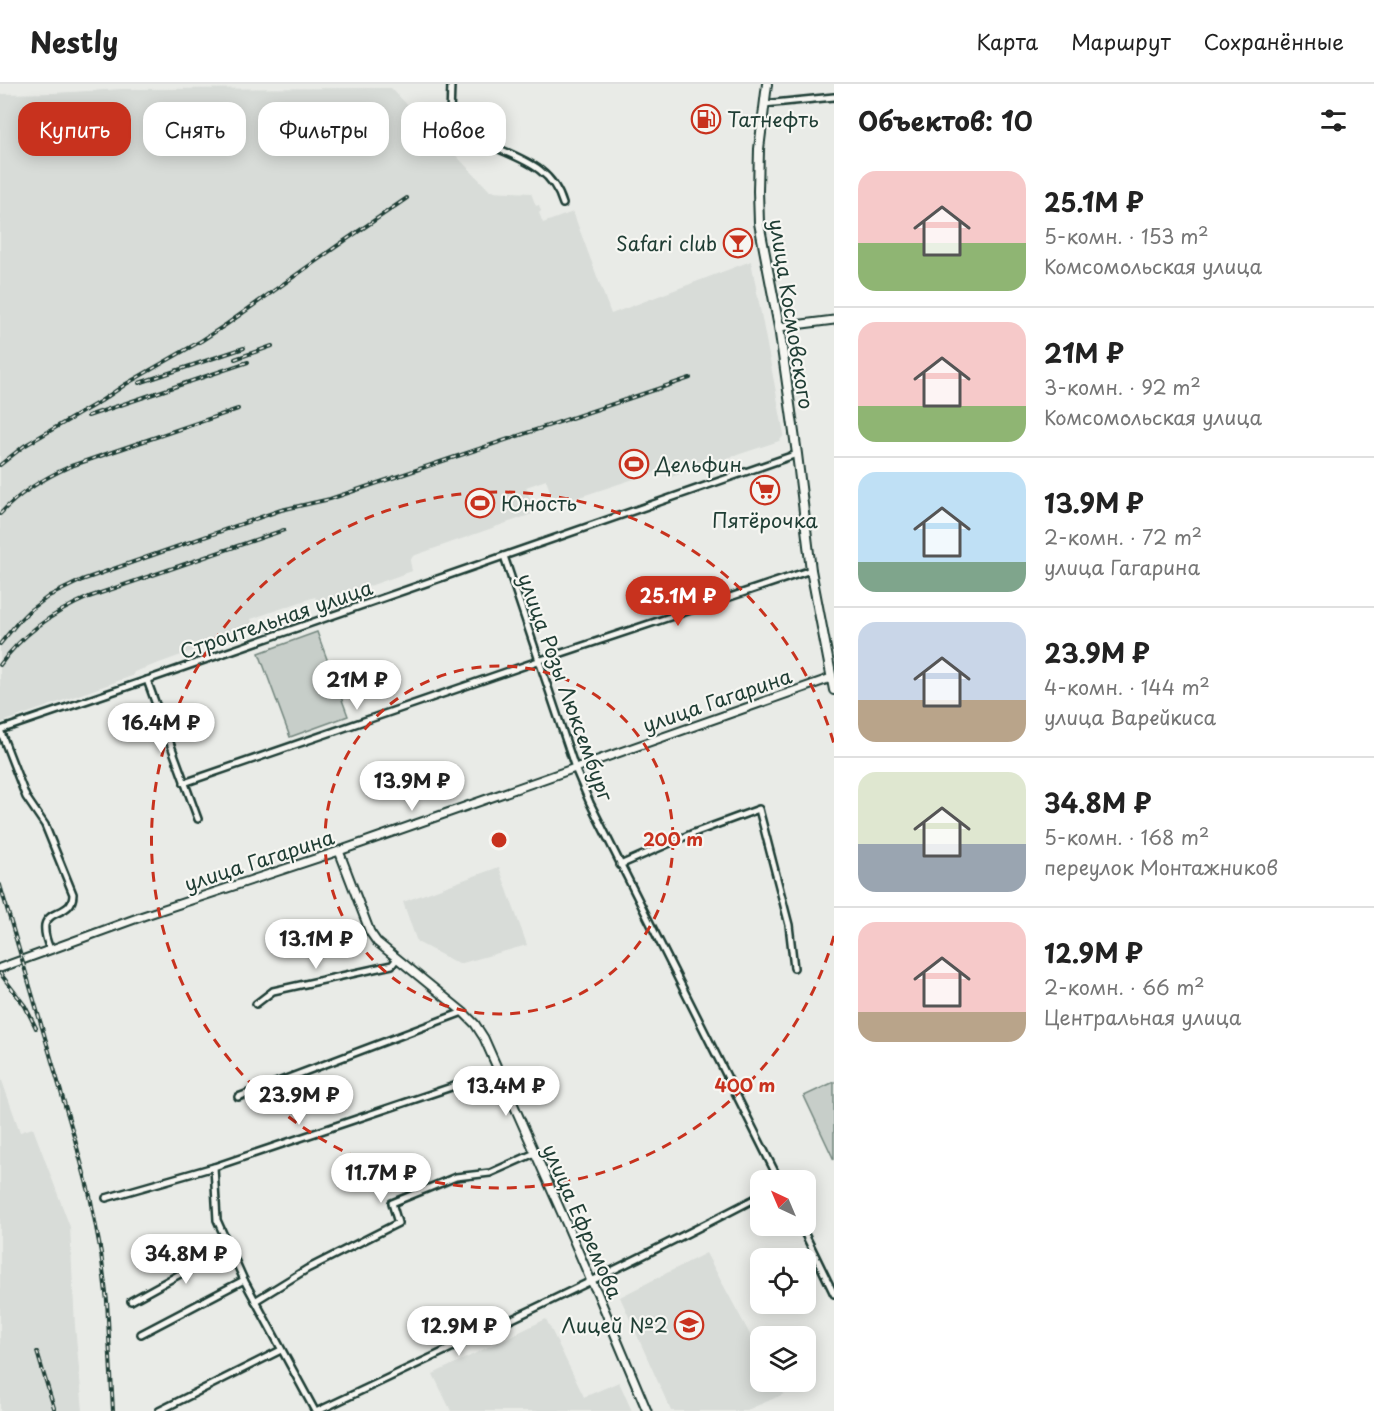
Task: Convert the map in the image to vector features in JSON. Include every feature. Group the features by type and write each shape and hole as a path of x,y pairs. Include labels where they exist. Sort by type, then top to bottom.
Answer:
{"main road":[{"name":"улица Космовского","path":"767,84 759,149 759,223 779,327 810,570 834,690"}],"street":[{"path":"452,84 450,117 478,139 531,164 546,174 555,184 563,204"},
{"path":"764,104 834,98"},
{"path":"779,327 834,320"},
{"name":"Строительная улица","path":"50,949 45,934 45,925 52,916 71,905 74,894 45,825 26,797 0,729 797,454"},
{"name":"улица Розы Люксембург","path":"504,556 575,768 590,803 774,1170"},
{"path":"184,783 810,570"},
{"name":"улица Гагарина","path":"0,969 50,949 339,851 833,678"},
{"path":"147,680 198,819"},
{"path":"620,865 691,834 759,809 789,925 794,968"},
{"name":"улица Ефремова","path":"339,851 370,932 377,942 396,960 463,1012 484,1038 597,1292 647,1411"},
{"path":"256,1004 273,991 392,965 396,960"},
{"path":"238,1097 463,1012"},
{"path":"106,1198 214,1167 499,1071"},
{"path":"255,1301 307,1269 398,1223 392,1203 456,1177 490,1173 535,1153"},
{"path":"214,1167 216,1220 244,1280 316,1411 591,1281 750,1201"},
{"path":"806,1236 834,1294"},
{"path":"131,1301 229,1247"},
{"path":"141,1334 244,1280"},
{"path":"159,1411 281,1350"}],"shaded area":[{"path":"391,88 404,102 401,102 401,156 456,156 490,191 531,193 536,206 539,205 543,223 573,212 611,314 751,261 784,434 782,438 779,441 668,478 664,469 555,505 546,480 526,487 535,513 413,556 410,561 412,571 330,600 330,603 319,607 315,597 251,619 254,629 0,723 0,94 122,89"},
{"path":"317,632 348,716 290,737 259,653"},
{"path":"499,867 527,945 459,964 417,942 403,902"},
{"path":"0,1075 20,1132 33,1128 70,1227 75,1326 83,1411 0,1411"},
{"path":"834,1082 834,1160 804,1096"},
{"name":"Лицей №2","path":"706,1253 750,1334 750,1392 783,1392 784,1394 745,1411 671,1411 620,1297"},
{"path":"546,1319 584,1397 619,1382 632,1411 451,1411 433,1374"}],"railway":[{"path":"0,465 24,446 227,324 407,198"},
{"path":"235,359 272,346"},
{"path":"139,383 244,348"},
{"path":"88,416 248,362"},
{"path":"0,644 29,611 49,596 82,580 281,510 330,499 690,378"},
{"path":"0,514 33,486 71,466 238,409"},
{"path":"0,665 29,633 76,603 284,530"},
{"path":"0,885 90,1196 107,1301 113,1411"},
{"path":"0,973 25,1006 36,1028"},
{"path":"37,1352 55,1411"}],"place":[{"name":"Татнефть","path":"706,119"},
{"name":"Safari club","path":"738,243"},
{"name":"Дельфин","path":"634,464"},
{"name":"Пятёрочка","path":"765,490"},
{"name":"Юность","path":"480,503"},
{"name":"Лицей №2","path":"689,1325"}]}
